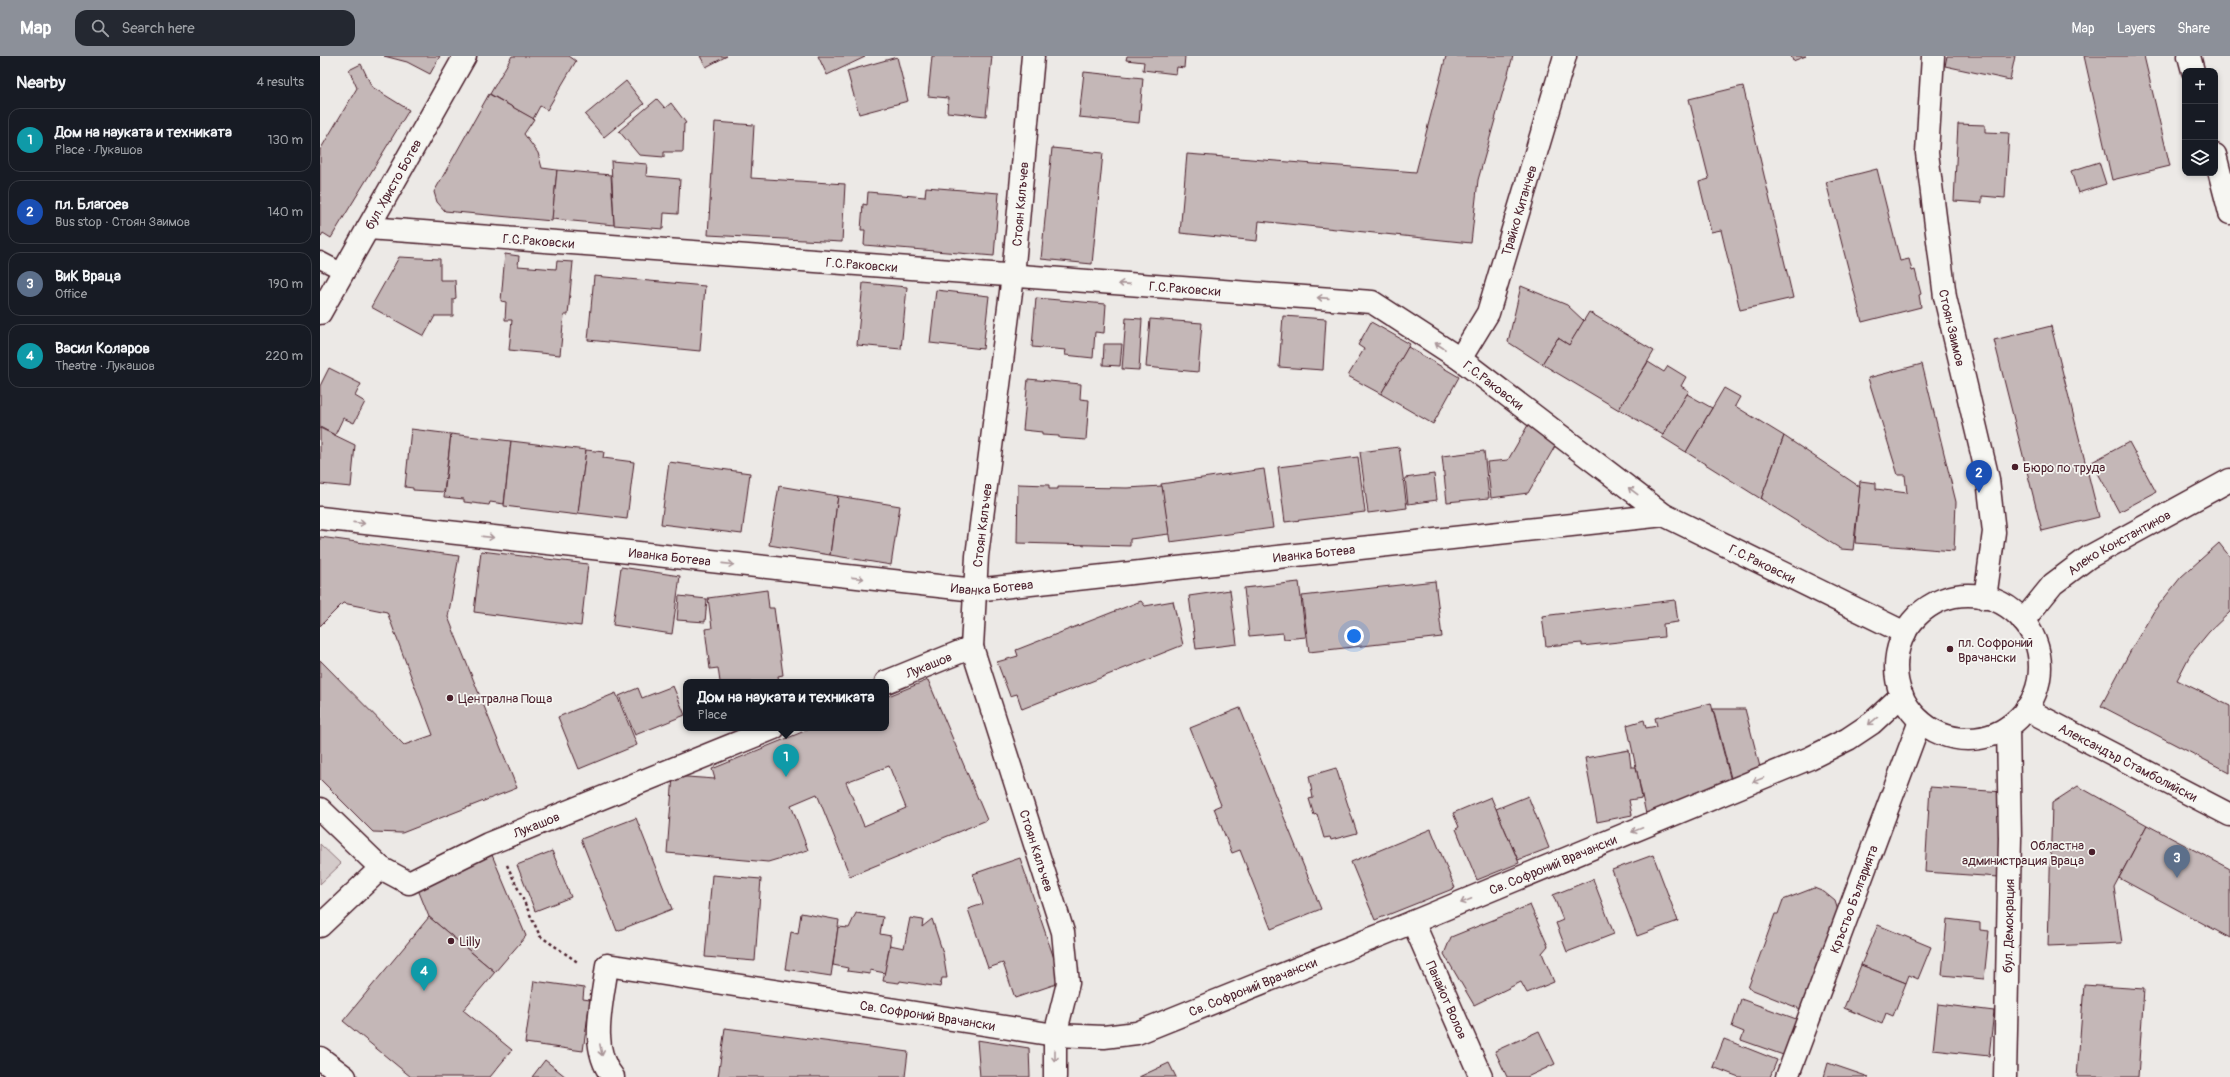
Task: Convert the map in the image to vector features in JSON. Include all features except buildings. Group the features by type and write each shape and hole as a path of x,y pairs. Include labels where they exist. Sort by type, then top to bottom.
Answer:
{"street":[{"name":"бул. Христо Ботев","path":"320,313 465,56"},
{"name":"Стоян Кялъчев","path":"1033,56 1013,276 974,590 972,647 1064,932 1068,983 1055,1035 1055,1077"},
{"name":"Трайко Китанчев","path":"1460,359 1488,313 1565,56"},
{"name":"Стоян Заимов","path":"1933,56 1927,153 1945,297 1988,478 1994,532 1986,598"},
{"path":"2189,56 2192,68"},
{"path":"2218,167 2230,213"},
{"name":"Г.С.Раковски","path":"368,228 1372,302 1460,359 1664,515 1905,633"},
{"name":"Алеко Константинов","path":"2023,621 2053,584 2089,557 2230,480"},
{"name":"Иванка Ботева","path":"320,518 974,590 1664,515"},
{"path":"1966,596 1986,598 1999,603 2023,621 2034,640 2040,662 2038,685 2026,709 2008,727 1991,736 1972,740 1954,738 1936,732 1920,721 1909,709 1902,695 1897,674 1897,660 1905,633 1916,618 1930,606 1948,598 1966,596"},
{"name":"Лукашов","path":"889,681 972,647"},
{"name":"Св. Софроний Врачански","path":"613,1077 606,1068 599,1048 607,965 1055,1035 1104,1037 1137,1033 1413,922 1810,758 1848,739 1866,727 1902,695"},
{"name":"Александър Стамболийски","path":"2026,709 2230,815"},
{"name":"Кръстьо Българията","path":"1787,1077 1920,721"},
{"name":"бул. Демокрация","path":"2005,1077 2010,838 2008,727"},
{"name":"Лукашов","path":"381,868 409,883 496,841 767,731"},
{"path":"320,809 381,868 320,926"},
{"name":"Панайот Волов","path":"1413,922 1481,1077"},
{"path":"320,1058 345,1077"},
{"path":"320,1071 320,1077"}],"lane":[{"path":"320,260 343,272"}],"path":[{"path":"496,841 540,936 605,980"}],"shaded area":[{"path":"320,844 341,864 320,884"}],"place":[{"name":"Бюро по труда","path":"2015,467"},
{"name":"пл. Благоев","path":"1979,493"},
{"name":"пл. Софроний Врачански","path":"1950,649"},
{"name":"Централна Поща","path":"450,698"},
{"name":"Дом на науката и техниката","path":"786,777"},
{"name":"Областна администрация Враца","path":"2092,852"},
{"name":"ВиК Враца","path":"2177,878"},
{"name":"Lilly","path":"451,941"},
{"name":"Васил Коларов","path":"424,991"}]}
